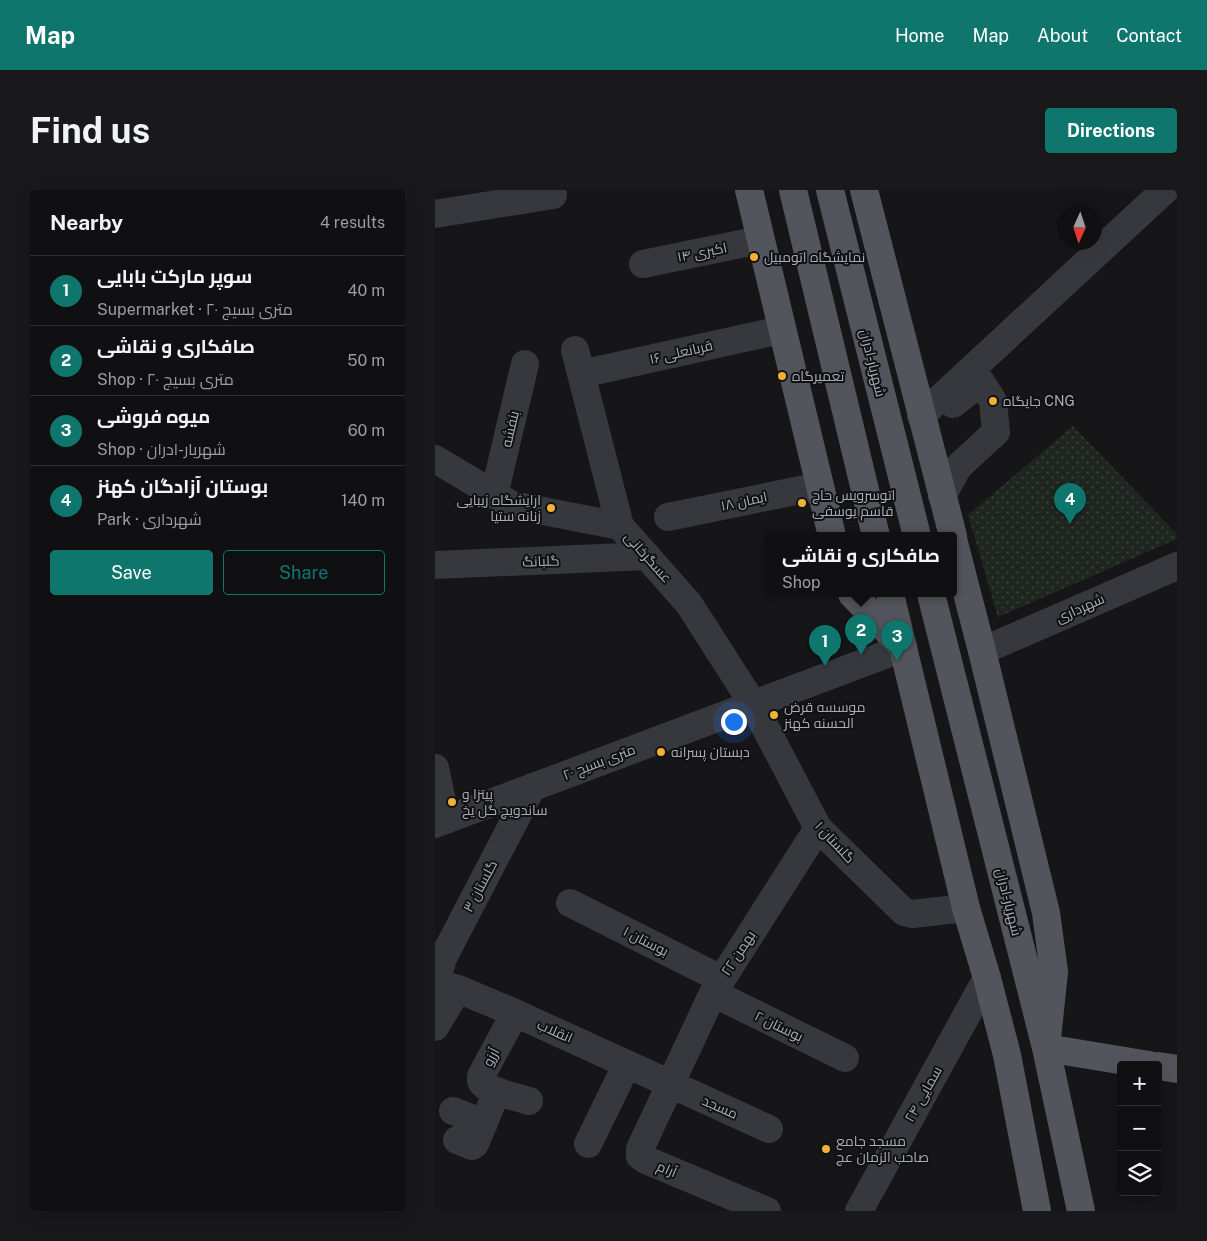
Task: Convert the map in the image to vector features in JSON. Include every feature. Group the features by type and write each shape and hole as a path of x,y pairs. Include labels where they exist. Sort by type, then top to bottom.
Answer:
{"main road":[{"path":"749,190 781,330 831,532"},
{"path":"793,190 875,532"},
{"name":"شهریار-ادران","path":"830,190 916,532"},
{"path":"864,190 951,532"},
{"path":"957,553 983,651 1046,913 1054,972 1046,1048 1125,1061"},
{"path":"855,597 903,648"},
{"path":"891,597 966,908 1007,1055 1037,1211"},
{"name":"شهریار-ادران","path":"932,597 1046,1048 1081,1211"},
{"path":"966,733 983,651"},
{"path":"939,793 946,758 958,756 978,778"},
{"path":"1162,1067 1177,1069"}],"street":[{"path":"923,422 1165,190"},
{"path":"435,214 486,198 553,195"},
{"name":"اکبری ۱۴","path":"643,264 760,240"},
{"name":"قربانعلی ۱۶","path":"620,526 578,362 781,330"},
{"name":"بنفشه","path":"494,494 525,364"},
{"path":"923,422 941,423 954,403 981,382 993,401 997,432 958,467 942,496"},
{"name":"عسگرخانی","path":"435,459 512,505 620,526 689,604 753,704"},
{"name":"ایمان ۱۸","path":"667,517 820,486"},
{"name":"گلبانگ","path":"435,565 647,556"},
{"name":"شهرداری","path":"983,651 1177,566"},
{"name":"۲۰ متری بسیج","path":"441,822 903,648"},
{"name":"گلستان ۱","path":"753,704 818,828 904,912 912,914 966,908"},
{"path":"435,768 441,822"},
{"name":"گلستان ۳","path":"444,986 438,975 443,958 532,787"},
{"name":"۲۲ بهمن","path":"670,1084 717,986 818,828"},
{"name":"بوستان ۱","path":"570,903 717,986"},
{"name":"سمایی ۲۴","path":"859,1211 987,978"},
{"path":"435,1027 444,986"},
{"name":"انقلاب","path":"444,986 515,1013 670,1084"},
{"name":"بوستان ۲","path":"717,986 845,1058"},
{"name":"آرزو","path":"515,1013 481,1076 481,1081 497,1090 529,1101"},
{"path":"588,1144 627,1064"},
{"name":"مسجد","path":"670,1084 769,1129"},
{"name":"آرام","path":"670,1084 640,1149 640,1156 645,1160 767,1211"},
{"path":"457,1140 474,1145 485,1123 497,1090"},
{"path":"453,1111 485,1123"}],"shaded area":[{"path":"1073,426 1177,534 1177,539 998,617 968,515"}],"place":[{"name":"نمایشگاه اتومبیل","path":"754,257"},
{"name":"تعمیرگاه","path":"782,376"},
{"name":"جایگاه CNG","path":"993,401"},
{"name":"اتوسرویس حاج قاسم یوسفی","path":"802,503"},
{"name":"ارایشگاه زیبایی زنانه ستیا","path":"551,508"},
{"name":"بوستان آزادگان کهنز","path":"1070,524"},
{"name":"صافکاری و نقاشی","path":"861,655"},
{"name":"میوه فروشی","path":"897,661"},
{"name":"سوپر مارکت بابایی","path":"825,666"},
{"name":"موسسه قرض الحسنه کهنز","path":"774,715"},
{"name":"دبستان پسرانه","path":"661,752"},
{"name":"پیتزا و ساندویچ گل یخ","path":"452,802"},
{"name":"مسجد جامع صاحب الزمان عج","path":"826,1149"}]}
